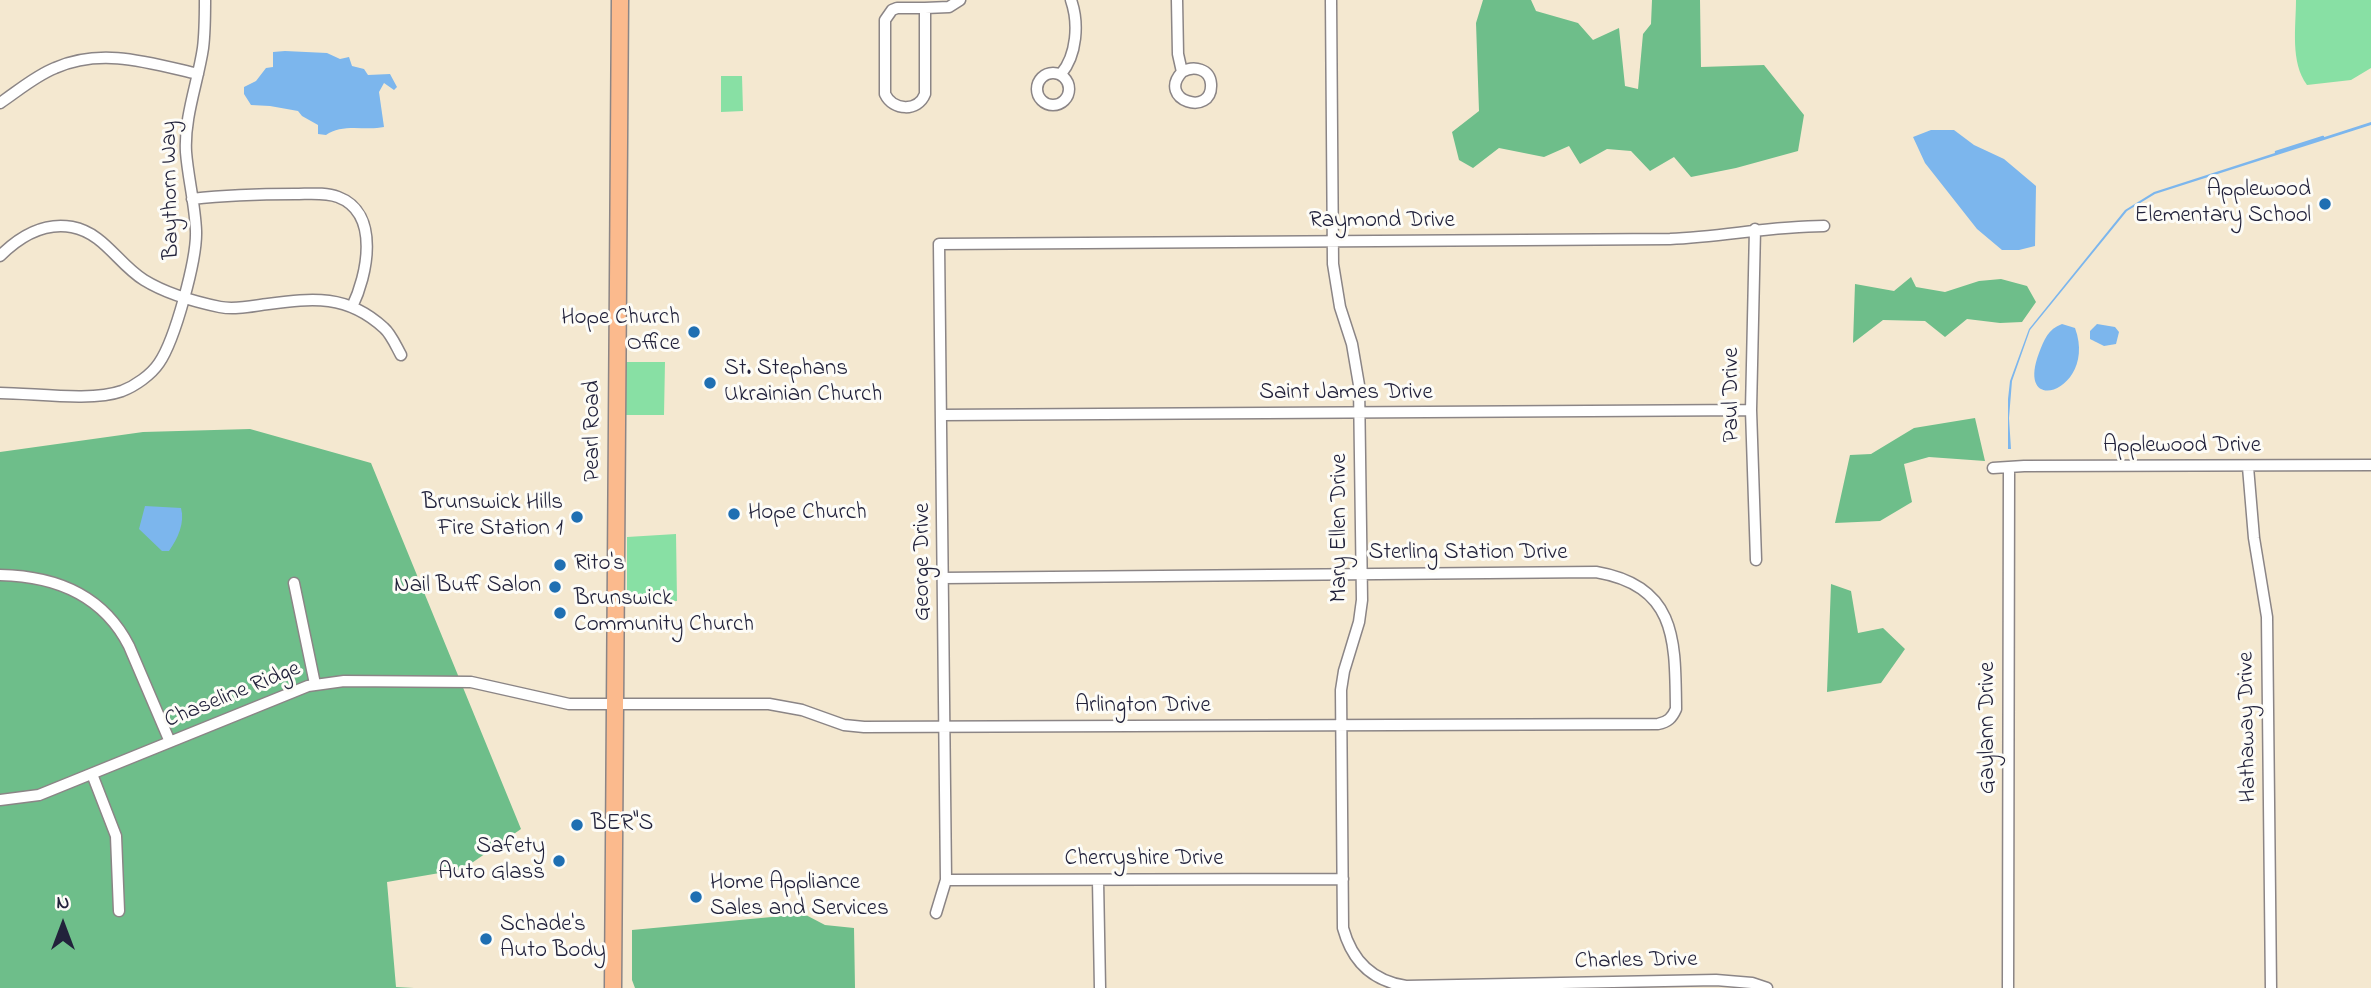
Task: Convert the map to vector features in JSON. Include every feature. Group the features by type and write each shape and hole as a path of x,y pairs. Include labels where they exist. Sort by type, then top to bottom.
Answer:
{"main road":[{"name":"Pearl Road","path":"613,988 620,0"}],"street":[{"name":"Baythorn Way","path":"0,393 120,392 158,365 164,354 196,250 186,134 204,38 205,0"},
{"path":"925,8 925,94 919,104 897,106 891,104 885,94 886,20 892,10 897,8 949,7 960,0"},
{"path":"1061,74 1067,67 1074,47 1075,13 1071,0"},
{"path":"1177,0 1178,54 1182,72"},
{"name":"Mary Ellen Drive","path":"1331,0 1335,286 1357,364 1359,414 1359,622 1344,671 1341,725 1343,928 1347,942 1359,963 1369,973 1392,984 1442,987"},
{"path":"0,103 54,68 89,58 123,58 198,74"},
{"path":"192,199 233,194 326,194 338,197 354,208 365,226 366,271 363,285 352,307"},
{"name":"Raymond Drive","path":"939,244 1670,239 1698,238 1755,229 1824,226"},
{"path":"0,256 10,246 38,229 72,227 93,235 144,280 184,296 223,307 314,298 328,299 352,307 385,329 401,355"},
{"name":"Paul Drive","path":"1755,229 1751,410 1756,560"},
{"name":"George Drive","path":"936,913 946,880 939,244"},
{"name":"Saint James Drive","path":"941,415 1751,410"},
{"name":"Applewood Drive","path":"1993,468 2371,465"},
{"name":"Hathaway Drive","path":"2248,467 2254,538 2267,617 2271,988"},
{"name":"Gaylann Drive","path":"2008,988 2009,468"},
{"name":"Sterling Station Drive","path":"943,578 1596,572 1624,579 1637,586 1654,601 1667,620 1675,649 1676,709 1673,716"},
{"path":"0,575 50,581 79,594 104,611 130,646 170,742"},
{"path":"294,583 315,684"},
{"name":"Chaseline Ridge","path":"0,800 39,795 315,684 354,681 471,682 555,703 614,705"},
{"name":"Arlington Drive","path":"614,705 769,704 864,727 1658,724 1673,716"},
{"path":"92,774 116,836 119,911"},
{"name":"Cherryshire Drive","path":"946,880 1343,879"},
{"path":"1098,880 1100,988"},
{"name":"Charles Drive","path":"1442,987 1504,982 1700,984 1733,981 1767,988"}],"green space":[{"path":"1483,0 1531,0 1536,11 1578,23 1593,40 1619,28 1625,86 1638,89 1643,34 1651,24 1652,0 1700,0 1701,67 1764,65 1804,115 1798,151 1691,177 1674,157 1650,171 1631,151 1607,149 1580,164 1569,146 1544,157 1499,148 1473,168 1459,160 1452,132 1479,111 1476,23"},
{"path":"2296,0 2371,0 2371,68 2351,80 2307,85 2296,55"},
{"path":"721,76 742,76 743,111 721,112"},
{"path":"1911,277 1916,287 1945,292 1979,281 2001,279 2027,286 2036,302 2022,322 2000,323 1967,319 1945,337 1925,321 1883,320 1853,343 1855,284 1894,291"},
{"path":"625,362 665,362 664,415 625,415"},
{"path":"1975,418 1985,461 1929,457 1904,464 1912,502 1880,521 1835,523 1850,455 1871,454 1914,428"},
{"path":"250,429 371,463 521,829 463,869 387,882 396,987 414,988 0,988 0,452 143,432"},
{"path":"676,534 677,601 627,603 627,537"},
{"path":"1831,584 1851,591 1858,633 1883,628 1905,649 1881,683 1827,692"},
{"path":"804,914 825,925 854,928 855,988 635,988 632,980 632,930"}],"water":[{"path":"273,52 327,53 340,59 349,57 352,66 364,69 368,75 390,74 397,87 394,90 384,83 379,92 384,127 347,128 326,135 318,134 318,125 298,111 251,105 244,94 244,87 256,81 266,68 273,67"},
{"path":"2371,122 2371,125 2155,194 2127,211 2030,330 2012,381 2009,418 2011,449 2008,449 2010,381 2029,329 2125,210 2154,192"},
{"path":"1931,130 1954,130 1974,145 2004,159 2036,186 2035,246 2002,250 1977,229 1925,163 1913,137"},
{"path":"2062,324 2075,328 2079,350 2076,367 2067,381 2056,388 2045,390 2037,386 2034,373 2039,353 2050,332"},
{"path":"2097,324 2115,327 2119,332 2116,344 2104,346 2090,339 2090,331"},
{"path":"145,506 181,508 180,530 169,551 162,551 139,529"}],"waterway":[{"path":"2276,152 2323,137"}],"place":[{"name":"Applewood Elementary School","path":"2325,204"},
{"name":"Hope Church Office","path":"694,332"},
{"name":"St. Stephans Ukrainian Church","path":"710,383"},
{"name":"Hope Church","path":"734,514"},
{"name":"Brunswick Hills Fire Station 1","path":"577,517"},
{"name":"Rito's","path":"560,565"},
{"name":"Nail Buff Salon","path":"555,587"},
{"name":"Brunswick Community Church","path":"560,613"},
{"name":"BER\"S","path":"577,825"},
{"name":"Safety Auto Glass","path":"559,861"},
{"name":"Home Appliance Sales and Services","path":"696,897"},
{"name":"Schade's Auto Body","path":"486,939"}]}
